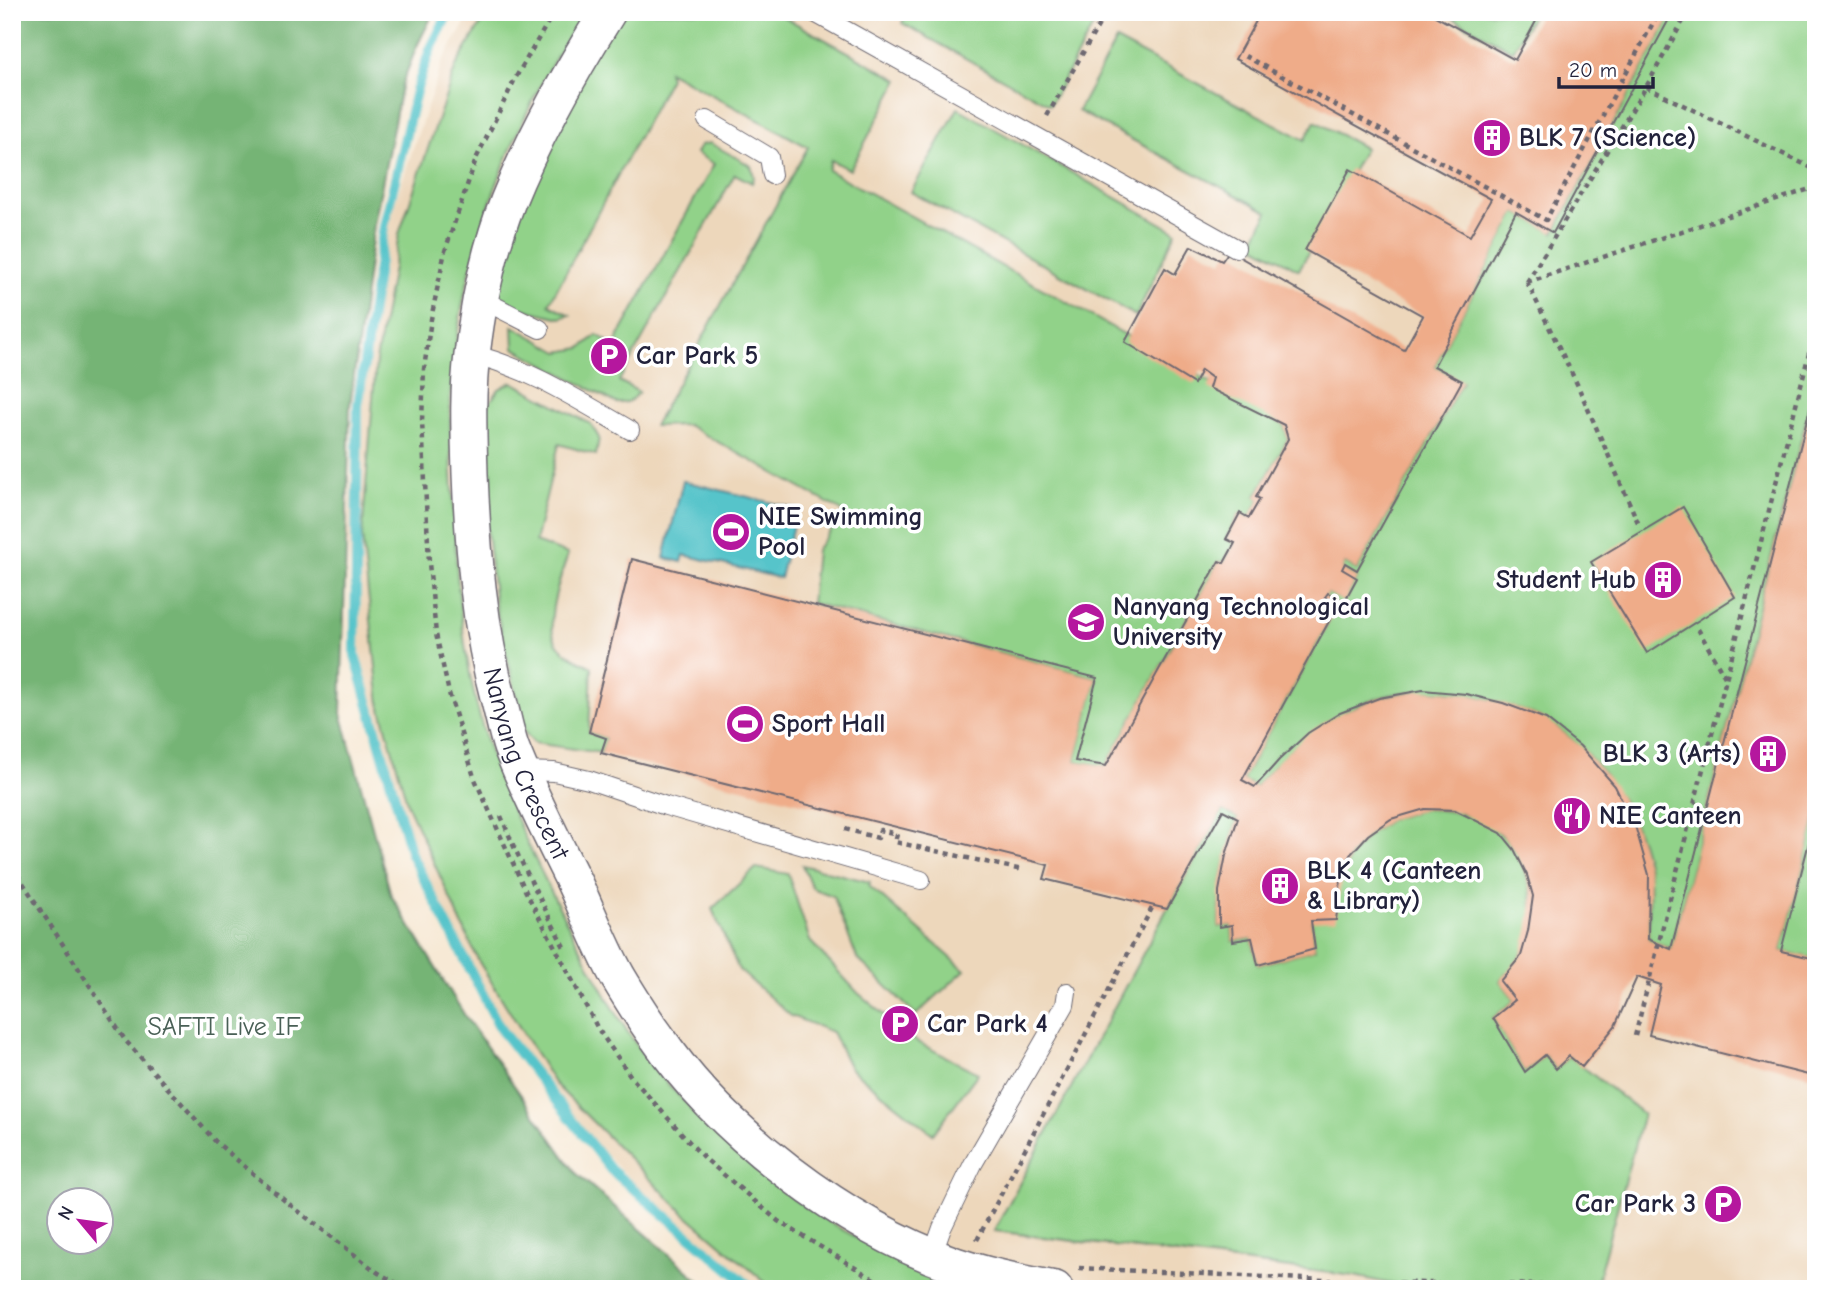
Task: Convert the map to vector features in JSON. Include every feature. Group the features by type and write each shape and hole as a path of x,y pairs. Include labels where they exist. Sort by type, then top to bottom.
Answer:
{"street":[{"name":"Nanyang Crescent","path":"608,12 585,48 507,203 481,299 472,354 468,417 479,606 488,660 511,745 540,813 618,977 655,1035 698,1089 748,1138 816,1191 877,1229 937,1242 958,1266 1062,1278"}],"lane":[{"path":"813,12 1236,248"},
{"path":"707,120 769,157 772,175"},
{"path":"481,299 540,329"},
{"path":"472,354 505,363 553,385 630,430"},
{"path":"522,771 554,772 589,780 666,806 921,880"},
{"path":"937,1242 973,1164 1065,1005 1067,992"}],"path":[{"path":"554,12 516,78 476,159 445,251 431,320 424,369 422,435 436,634 449,693 474,777 526,892 598,1029 632,1078 702,1156 778,1221 877,1281 896,1289"},
{"path":"1036,136 1106,12"},
{"path":"1245,56 1546,220 1659,12"},
{"path":"1527,282 1646,87 1688,12"},
{"path":"1646,87 1816,170"},
{"path":"1527,282 1816,187"},
{"path":"1527,282 1577,384 1640,527"},
{"path":"1635,1036 1816,326"},
{"path":"1698,629 1726,679"},
{"path":"498,809 568,955"},
{"path":"880,830 897,834 895,842 1022,870"},
{"path":"12,866 125,1040 216,1142 377,1272 406,1289"},
{"path":"976,1242 1153,906"},
{"path":"937,1242 976,1242 989,1246"},
{"path":"1062,1278 1606,1286 1613,1289"}],"shaded area":[{"name":"Nanyang Technological University","path":"472,12 1816,12 1816,1289 752,1289 673,1222 543,1092 467,969 394,811 367,708 347,536 362,359 385,231 443,60"}],"green space":[{"name":"SAFTI Live IF","path":"12,12 434,12 401,87 374,225 350,405 341,713 391,895 467,1019 576,1173 709,1289 12,1289"},
{"path":"488,12 584,12 534,99 494,192 466,290 451,389 450,437 462,624 476,703 499,778 530,848 596,978 631,1037 666,1082 763,1175 796,1201 867,1243 967,1289 773,1289 682,1211 554,1083 479,962 408,806 380,705 362,536 376,361 399,234 456,66"},
{"path":"608,12 775,12 899,80 850,170 831,160 828,170 1284,425 1288,439 1256,496 1260,499 1249,518 1239,514 1226,539 1235,543 1224,563 1219,561 1106,766 1075,761 1097,678 811,603 816,550 844,512 687,425 654,426 808,147 668,71 670,78 549,304 570,315 561,318 481,299"},
{"path":"907,12 1101,12 1050,105 902,23"},
{"path":"1442,12 1534,12 1513,51"},
{"path":"1673,12 1816,12 1816,381 1671,949 1648,939 1649,876 1637,831 1627,809 1600,768 1566,735 1538,716 1488,699 1451,692 1396,694 1360,705 1326,723 1296,745 1255,787 1242,780 1338,605 1325,597 1328,593 1344,601 1357,578 1342,569 1345,563 1357,570 1462,382 1434,366 1516,212 1554,233"},
{"path":"1116,40 1305,140 1315,121 1365,148 1299,270 1252,244 1268,212 1078,111"},
{"path":"958,108 1176,232 1136,316 911,192"},
{"path":"710,143 751,166 754,177 752,183 735,174 619,381 639,392 626,402 616,403 514,348 513,326 559,352 581,348 597,335 614,345 714,164 696,153 701,145"},
{"path":"512,382 591,424 599,438 596,455 559,444 535,542 568,554 554,601 552,626 554,637 562,650 592,667 589,732 606,738 601,753 534,743 525,733 495,605 486,522 486,408 499,389"},
{"path":"1425,809 1466,815 1484,822 1512,846 1527,875 1532,908 1527,941 1519,959 1500,981 1515,1000 1493,1018 1525,1072 1545,1055 1556,1069 1569,1056 1643,1114 1595,1289 1415,1289 1354,1276 994,1231 1223,810 1238,818 1223,871 1219,927 1232,925 1233,941 1252,938 1258,965 1315,949 1311,921 1341,880 1350,855 1368,835 1391,819"},
{"path":"1816,815 1816,959 1781,951"},
{"path":"802,865 870,882 869,886 965,970 916,1015 857,958 833,896 812,888"},
{"path":"756,868 788,874 810,941 858,993 917,1042 978,1073 933,1134 850,1068 832,1032 791,1016 739,970 712,909"}],"water":[{"name":"NIE Swimming Pool","path":"683,481 797,509 780,578 684,555 682,562 664,558"}],"building":[{"path":"1261,12 1428,12 1515,60 1541,12 1673,12 1553,233 1516,212 1434,366 1462,381 1357,570 1345,563 1342,569 1357,578 1344,602 1328,593 1325,597 1338,605 1242,780 1255,787 1308,733 1340,713 1379,698 1423,690 1466,694 1503,703 1546,719 1580,746 1615,786 1636,829 1649,875 1648,939 1671,949 1816,385 1816,815 1781,951 1816,959 1816,1077 1649,1035 1661,985 1637,977 1615,1026 1582,1067 1569,1056 1556,1069 1545,1055 1525,1072 1493,1018 1515,1000 1500,981 1521,956 1533,896 1527,875 1514,849 1501,833 1455,810 1425,809 1391,819 1368,835 1350,855 1341,880 1336,920 1311,921 1315,949 1258,965 1252,938 1233,941 1232,925 1219,927 1219,891 1226,855 1238,818 1223,810 1167,909 1044,879 1048,865 601,753 606,738 589,732 632,559 1097,678 1075,761 1106,766 1219,561 1224,563 1235,543 1226,539 1240,513 1249,518 1260,499 1256,497 1288,439 1284,425 1209,388 1212,378 1201,370 1194,384 1125,342 1165,268 1175,274 1191,246 1222,261 1229,251 1404,350 1423,316 1305,250 1350,169 1470,236 1491,199 1235,59"},
{"name":"Student Hub","path":"1683,507 1735,597 1647,653 1591,562"}],"waterway":[{"path":"449,12 430,50 416,91 384,226 358,405 355,655 411,854 501,1030 611,1170 753,1289"}],"place":[{"name":"BLK 7 (Science)","path":"1492,138"},
{"name":"Car Park 5","path":"609,356"},
{"name":"NIE Swimming Pool","path":"731,532"},
{"name":"Student Hub","path":"1663,580"},
{"name":"Nanyang Technological University","path":"1086,622"},
{"name":"Sport Hall","path":"745,724"},
{"name":"BLK 3 (Arts)","path":"1768,754"},
{"name":"NIE Canteen","path":"1572,816"},
{"name":"BLK 4 (Canteen & Library)","path":"1280,886"},
{"name":"Car Park 4","path":"900,1024"},
{"name":"Car Park 3","path":"1723,1204"}]}
